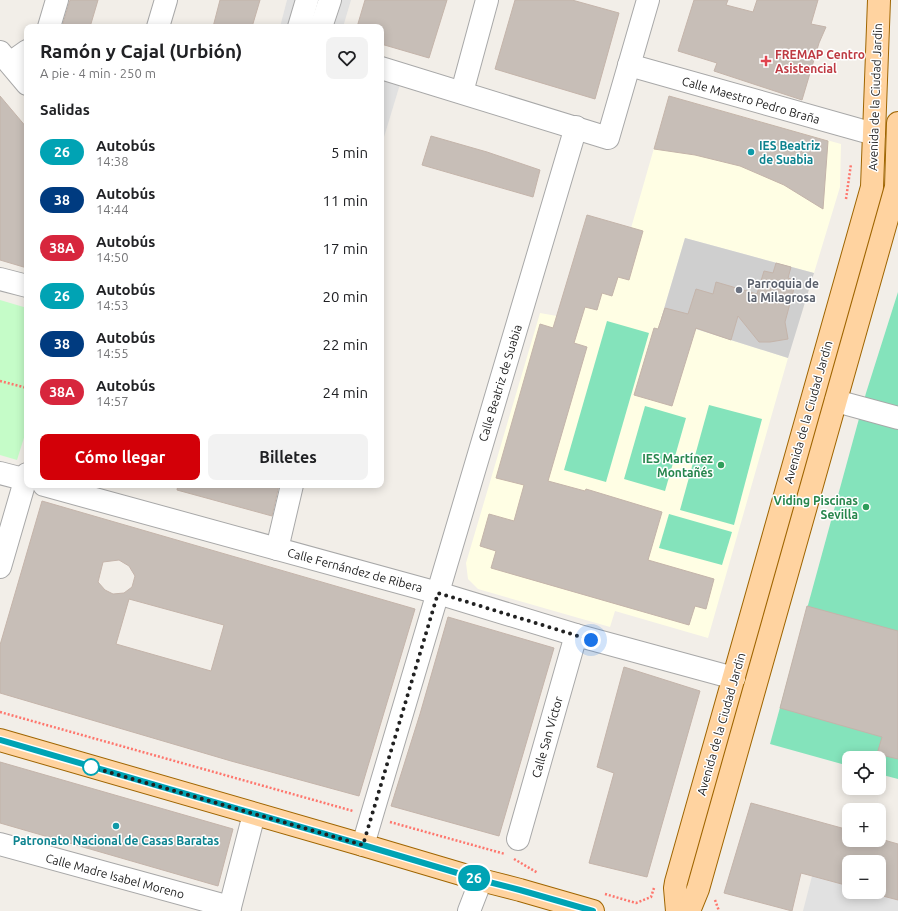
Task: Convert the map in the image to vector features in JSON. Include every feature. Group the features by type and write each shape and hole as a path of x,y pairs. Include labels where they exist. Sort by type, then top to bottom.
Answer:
{"main road":[{"name":"Avenida de la Ciudad Jardin","path":"677,911 675,888 872,187 879,0"},
{"name":"Avenida de la Ciudad Jardin","path":"690,911 698,889 897,187 898,123"},
{"path":"0,740 481,880 520,890 596,902"},
{"path":"520,890 546,911"}],"street":[{"path":"50,24 57,0"},
{"path":"159,24 166,0"},
{"path":"300,24 307,0"},
{"path":"323,24 330,0"},
{"path":"462,92 487,0"},
{"path":"384,69 608,138 648,0"},
{"path":"12,56 24,78"},
{"name":"Calle Maestro Pedro Braña","path":"629,65 874,134"},
{"name":"Calle Beatriz de Suabia","path":"363,845 576,127"},
{"path":"872,187 897,187"},
{"path":"0,279 24,285"},
{"path":"837,396 898,409"},
{"path":"837,396 898,418"},
{"name":"Calle Fernández de Ribera","path":"0,473 24,478"},
{"path":"0,567 4,538 27,488"},
{"name":"Calle Fernández de Ribera","path":"60,488 438,593 576,636 734,678"},
{"path":"277,549 291,488"},
{"name":"Calle San Víctor","path":"512,851 576,636"},
{"path":"229,909 254,814"},
{"name":"Calle Madre Isabel Moreno","path":"0,844 229,909"},
{"path":"469,911 481,880"}],"path":[{"path":"845,206 852,160"},
{"path":"0,381 24,387"},
{"path":"0,712 354,811"},
{"path":"386,820 512,851 541,875"},
{"path":"596,902 636,903 651,897 656,882"}],"shaded area":[{"path":"287,0 351,0 344,24 281,24"},
{"path":"384,65 404,71 384,137"},
{"path":"669,96 841,144 840,187 814,273 685,238 661,319 788,358 708,638 615,611 610,627 478,589 468,579 466,563 540,313 557,316 587,215 631,228"},
{"name":"Parroquia de la Milagrosa","path":"685,238 814,273 788,358 661,319"},
{"path":"812,876 842,884 842,899 886,899 886,897 898,900 898,911 803,911"}],"green space":[{"name":"Viding Piscinas Sevilla","path":"898,292 898,779 886,776 886,751 842,751 842,764 770,744 866,393"},
{"path":"0,300 24,307 24,438 17,460 0,455"},
{"path":"607,321 649,333 606,482 564,470"},
{"name":"IES Martínez Montañés","path":"709,405 762,419 734,525 680,510"},
{"path":"645,406 686,418 665,491 624,479"},
{"path":"669,514 732,532 722,565 659,548"}],"building":[{"path":"70,0 98,0 91,24 63,24"},
{"path":"220,0 260,0 253,24 214,24"},
{"path":"365,0 447,0 429,58 384,45 384,24 358,24"},
{"path":"515,0 572,0 619,13 595,99 495,69"},
{"path":"694,0 728,0 726,5 753,12 757,0 818,0 811,24 826,27 819,43 802,100 714,71 717,63 678,51"},
{"path":"0,96 24,124 24,267 0,260"},
{"name":"IES Beatriz de Suabia","path":"669,96 828,141 823,209 784,185 740,166 695,155 654,149"},
{"path":"431,136 487,152 540,170 533,197 422,165"},
{"path":"587,215 643,231 629,280 618,277 612,296 602,293 597,310 585,307 574,343 587,347 548,481 585,491 586,489 662,512 648,560 714,579 706,609 695,606 689,625 491,568 496,551 480,546 489,514 514,521 524,485 496,478 540,324 553,328"},
{"path":"776,263 791,267 788,278 796,281 785,322 788,339 759,342 738,316 731,340 696,328 672,406 634,395 654,328 658,329 665,308 688,314 696,289 713,294 716,282 757,294 764,271 773,273"},
{"path":"177,488 278,488 272,516 177,490"},
{"path":"42,501 415,609 359,796 231,761 0,693 0,645","holes":["119,560 129,566 135,576 132,587 124,593 113,594 105,590 98,582 103,562","129,599 224,625 211,671 116,644"]},
{"path":"807,606 898,631 898,759 886,756 886,751 878,751 882,737 780,708"},
{"path":"448,617 554,648 499,836 391,806 420,714"},
{"path":"624,667 700,691 647,877 589,863 614,773 597,767"},
{"name":"Patronato Nacional de Casas Baratas","path":"0,762 233,829 218,886 0,823"},
{"path":"751,803 842,828 842,847 886,847 886,841 898,844 898,900 886,897 886,855 842,855 842,884 801,873 792,911 724,893"}],"bus line":[{"name":"26","path":"0,740 481,880 593,911"}],"place":[{"name":"FREMAP Centro Asistencial","path":"766,61"},
{"name":"IES Beatriz de Suabia","path":"751,152"},
{"name":"Parroquia de la Milagrosa","path":"739,290"},
{"name":"IES Martínez Montañés","path":"721,465"},
{"name":"Viding Piscinas Sevilla","path":"866,507"},
{"name":"Patronato Nacional de Casas Baratas","path":"116,826"}],"route":[{"path":"91,767 363,845 438,593 591,640"}]}
